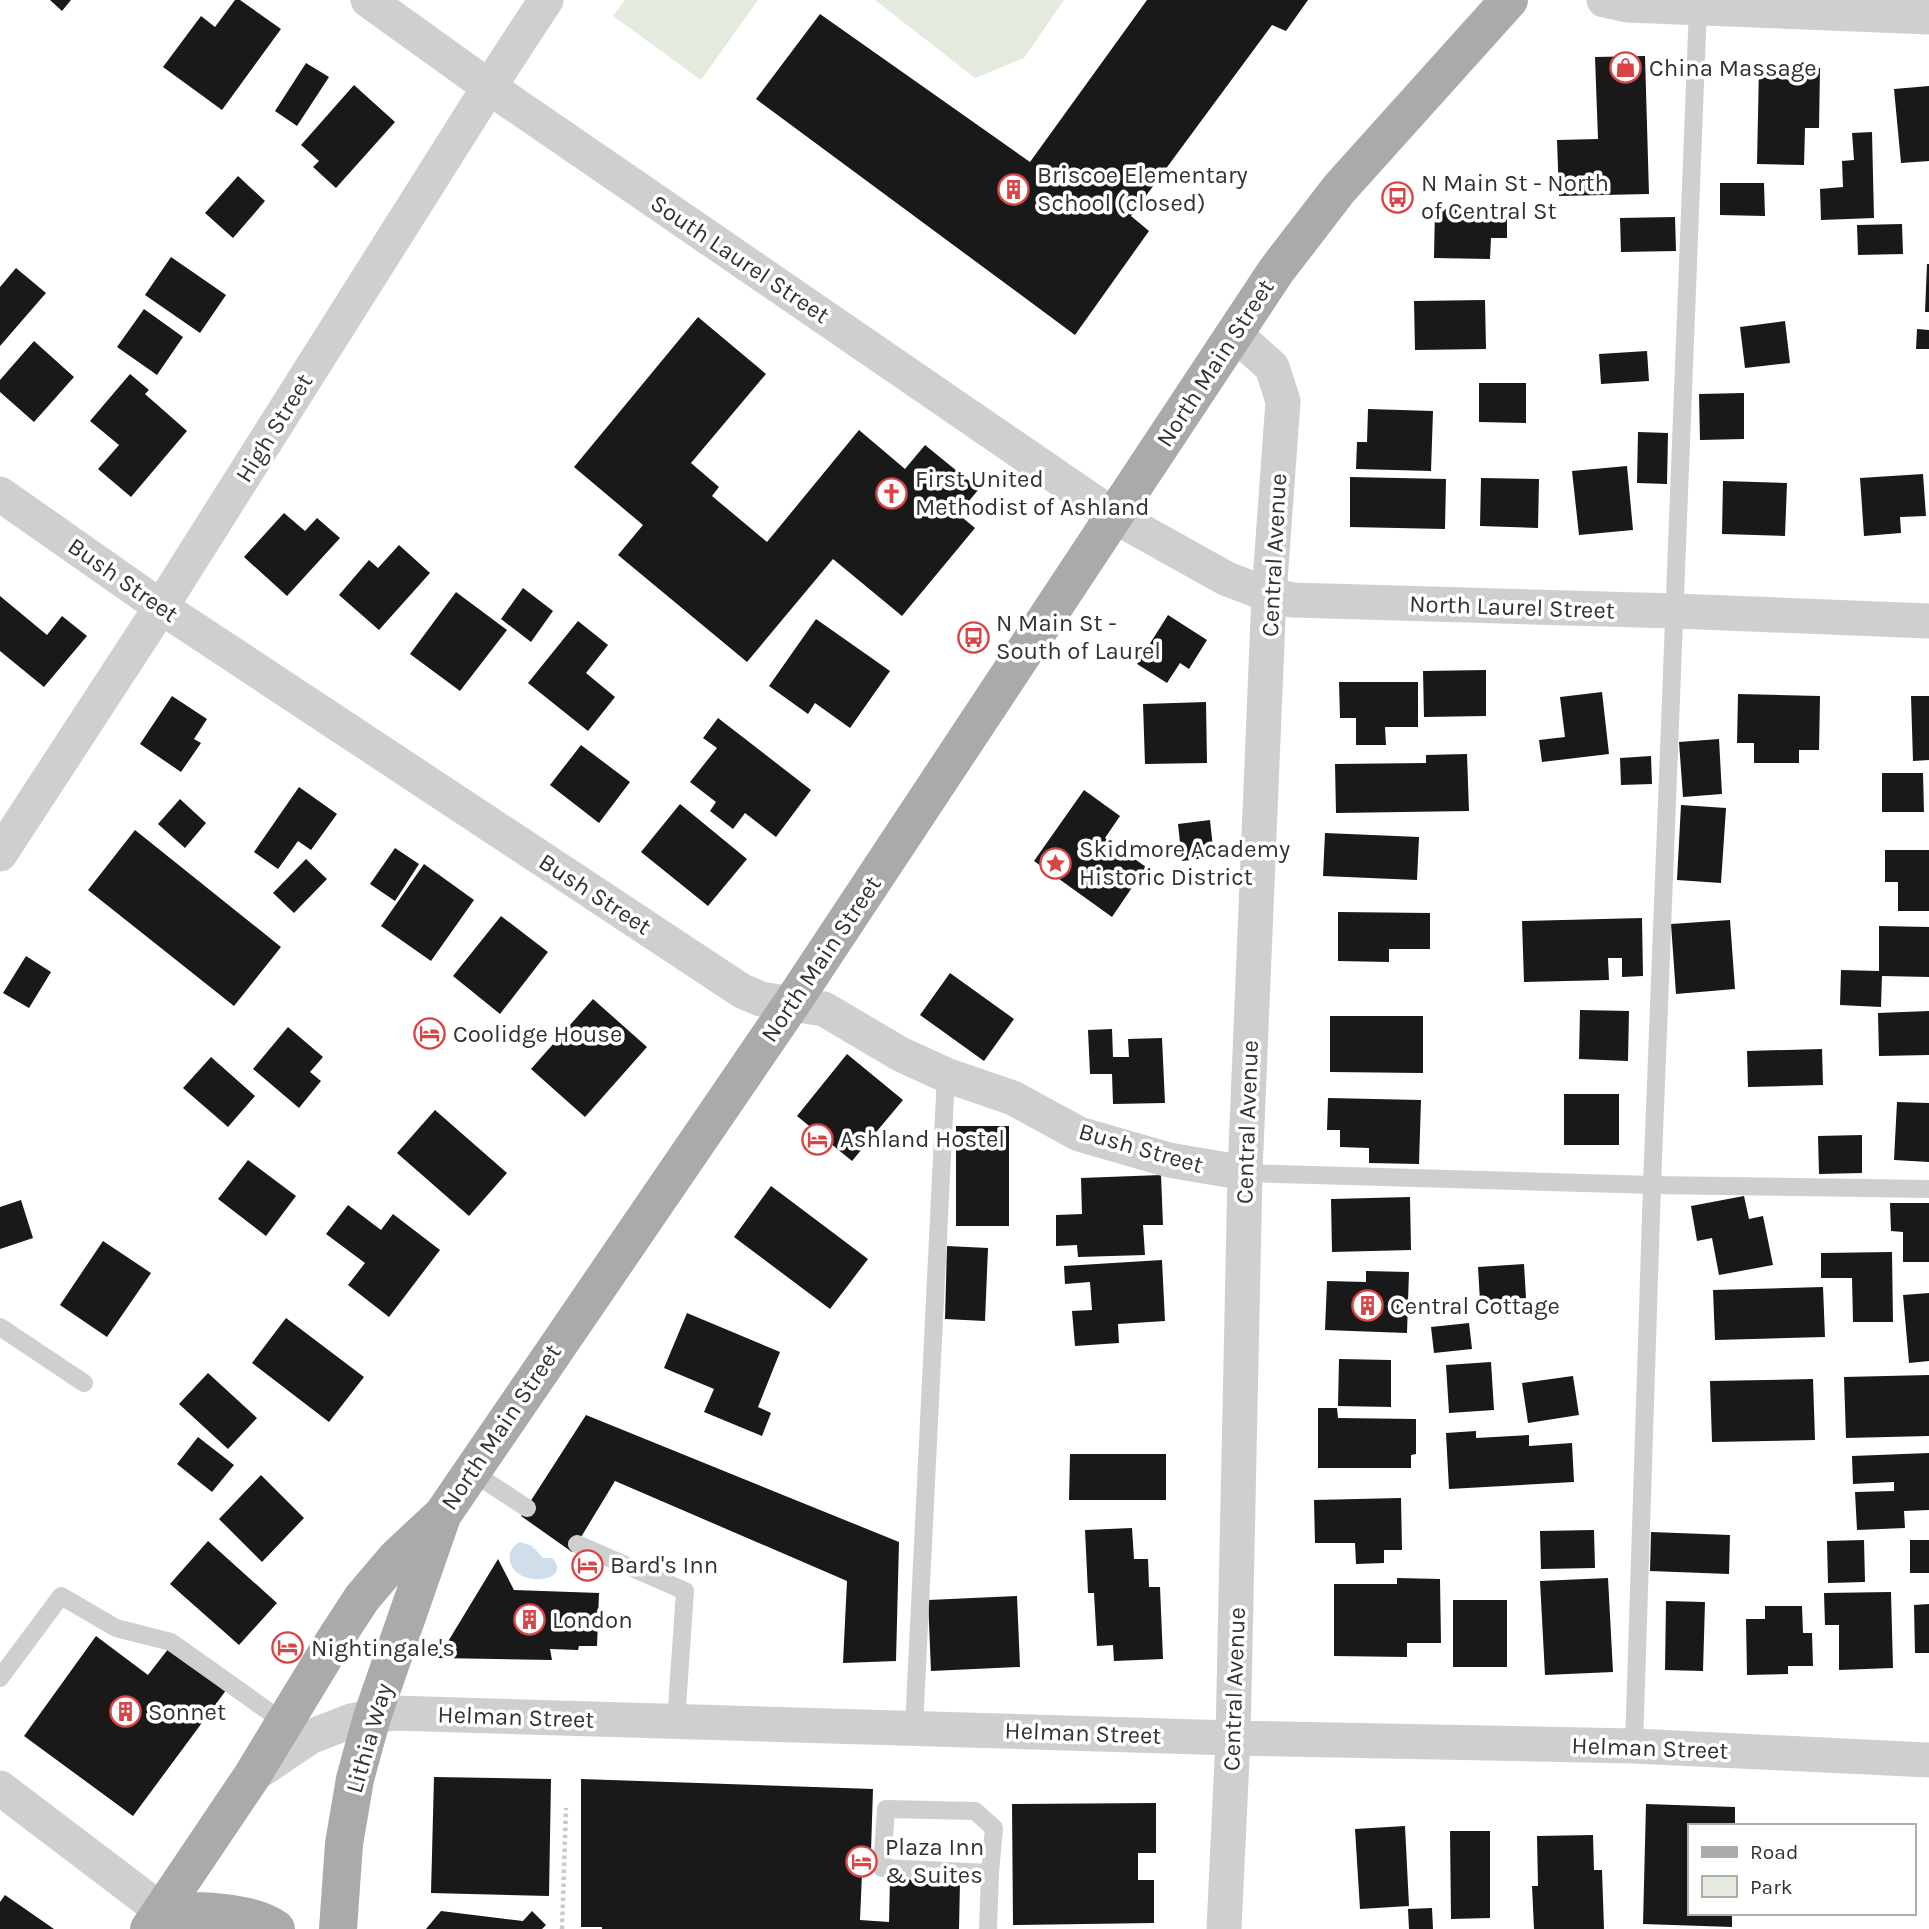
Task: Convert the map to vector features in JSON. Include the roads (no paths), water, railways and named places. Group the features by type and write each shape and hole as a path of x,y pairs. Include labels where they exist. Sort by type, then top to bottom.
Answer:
{"main road":[{"name":"North Main Street","path":"156,1920 252,1776 362,1598 396,1559 443,1514 792,1003 1276,271 1339,189 1509,0"},
{"name":"Lithia Way","path":"338,1929 346,1831 355,1779 372,1717 443,1514"},
{"path":"156,1920 195,1909 250,1918 276,1929"}],"street":[{"name":"South Laurel Street","path":"368,0 489,87 1114,516"},
{"name":"High Street","path":"0,855 161,607 546,0"},
{"path":"1604,0 1627,5 1929,17"},
{"name":"Central Avenue","path":"1224,1929 1233,1738 1245,1173 1269,595 1283,401 1272,367 1235,334"},
{"name":"Bush Street","path":"0,494 161,607 742,991 761,999 824,1009 900,1054 946,1075 1013,1098 1079,1134 1169,1160 1245,1173"},
{"name":"North Laurel Street","path":"1114,516 1227,579 1269,595 1293,600 1929,621"},
{"name":"Helman Street","path":"252,1776 310,1737 351,1721 393,1713 1233,1738 1634,1746 1929,1760"},
{"path":"0,1788 156,1920"}],"lane":[{"path":"1634,1746 1652,1185 1698,7"},
{"path":"914,1727 946,1075"},
{"path":"1245,1173 1652,1185 1929,1189"},
{"path":"0,1327 85,1383"},
{"path":"472,1472 527,1508"},
{"path":"577,1544 685,1591 676,1721"},
{"path":"0,1678 61,1596 116,1628 171,1642 285,1723"},
{"path":"988,1929 994,1828 975,1811 886,1809 882,1868 926,1875 990,1873"}],"water":[{"path":"520,1542 532,1546 543,1558 552,1558 557,1566 556,1572 550,1577 532,1579 514,1570 510,1555 513,1547"}],"place":[{"name":"China Massage","path":"1626,68"},
{"name":"Briscoe Elementary School (closed)","path":"1014,189"},
{"name":"N Main St - North of Central St","path":"1398,197"},
{"name":"First United Methodist of Ashland","path":"892,493"},
{"name":"N Main St - South of Laurel","path":"973,637"},
{"name":"Skidmore Academy Historic District","path":"1056,863"},
{"name":"Coolidge House","path":"430,1034"},
{"name":"Ashland Hostel","path":"817,1139"},
{"name":"Central Cottage","path":"1367,1306"},
{"name":"Bard's Inn","path":"587,1565"},
{"name":"London","path":"529,1620"},
{"name":"Nightingale's","path":"288,1648"},
{"name":"Sonnet","path":"125,1712"},
{"name":"Plaza Inn & Suites","path":"862,1861"}]}
